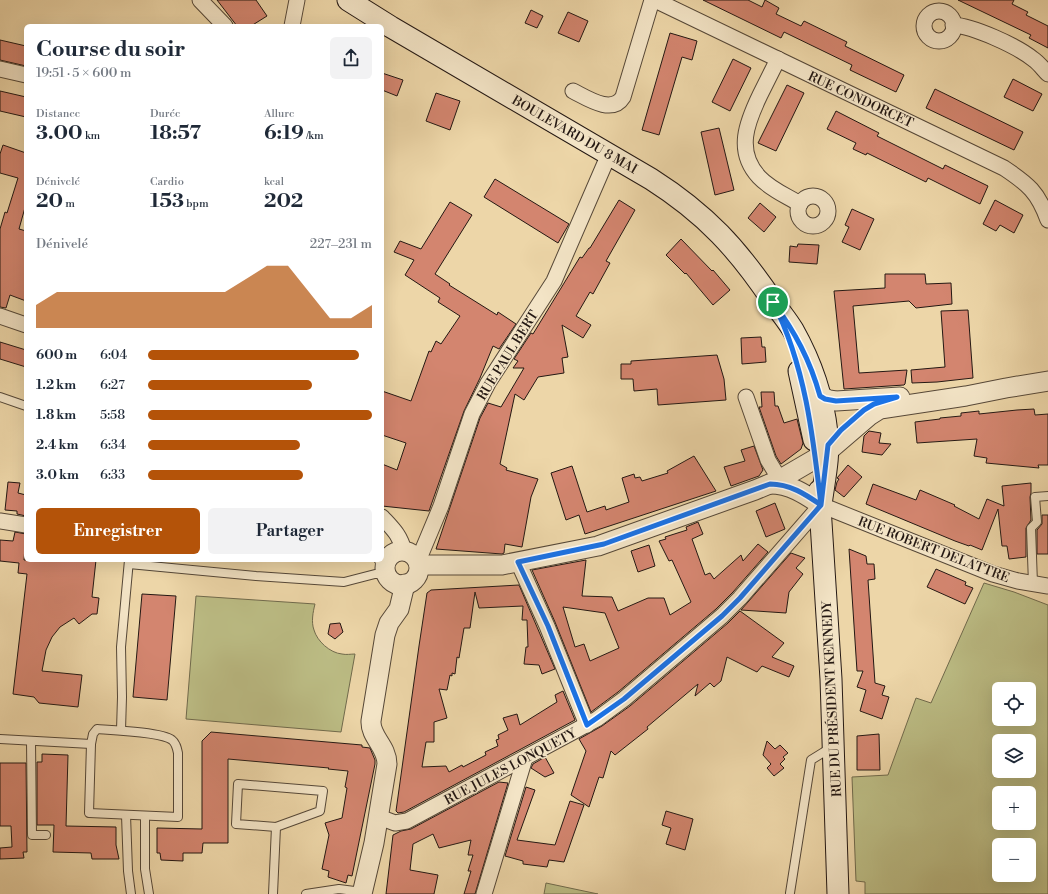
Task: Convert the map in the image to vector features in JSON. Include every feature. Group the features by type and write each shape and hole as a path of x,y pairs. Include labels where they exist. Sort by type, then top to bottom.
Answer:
{"main road":[{"name":"BOULEVARD DU 8 MAI","path":"348,0 676,195 705,219 734,248 790,325 805,353 820,396 828,446 821,505"},
{"name":"BOULEVARD DU 8 MAI","path":"773,302 786,328 798,366 811,422 828,446"},
{"name":"RUE DU PRÉSIDENT KENNEDY","path":"821,505 834,746 838,894"}],"street":[{"path":"200,0 223,24"},
{"path":"292,24 297,0"},
{"path":"573,91 608,106 613,106 621,101 653,0"},
{"name":"RUE CONDORCET","path":"653,0 1004,168 1043,193 1048,220"},
{"path":"954,25 967,26 1020,50 1038,63 1048,74"},
{"path":"778,59 750,118 746,130 746,148 750,164 759,177 800,204"},
{"path":"0,69 24,75"},
{"name":"RUE PAUL BERT","path":"400,562 441,506 472,414 488,383 554,281 609,154"},
{"path":"0,316 24,325"},
{"path":"400,562 496,566 608,543 777,483 802,468 828,446 869,416 880,410 1048,382"},
{"path":"820,396 825,399 836,401 897,397 965,389 1006,388"},
{"path":"746,397 777,483 803,493 821,505"},
{"path":"828,446 864,410 874,404 897,397"},
{"name":"RUE ROBERT DELATTRE","path":"821,505 989,573 1009,579 1048,586"},
{"name":"RUE JULES LONQUETY","path":"379,817 395,823 407,821 587,725 624,699 722,616 740,598 821,505"},
{"path":"361,891 371,858 379,817 387,759 384,749 372,731 371,721 385,635 389,623 397,612 406,584 395,583 400,562 402,542 397,533 384,519"},
{"path":"0,521 24,525"},
{"path":"518,562 548,626 587,725"},
{"path":"484,894 525,758"}],"lane":[{"path":"0,397 24,404"},
{"path":"1033,584 1031,528 1037,522 1035,497 1048,496"},
{"path":"121,730 121,647 129,562 256,576 344,582 375,574 382,574 400,562"},
{"path":"97,729 121,730 164,736 173,740 178,753 178,817 89,813 91,744 93,734 97,729"},
{"path":"0,738 91,744"},
{"path":"31,741 32,835 46,836"},
{"path":"790,893 811,760 834,746"},
{"path":"238,784 323,791 320,811 276,826 236,824 238,784"},
{"path":"126,815 128,871 131,894"},
{"path":"145,816 145,869 149,894"},
{"path":"273,894 276,826"},
{"path":"306,894 335,889 361,891"}],"green space":[{"path":"984,583 1014,592 1048,605 1048,894 865,894 865,882 856,881 852,777 888,775 916,698 931,703"},
{"path":"196,596 315,604 313,627 321,642 329,649 337,653 355,654 341,732 186,719"},
{"path":"546,883 598,894 544,894"}],"building":[{"path":"217,0 256,0 267,16 254,24 235,24"},
{"path":"703,0 748,0 762,7 765,0 779,8 776,14 801,26 804,21 847,42 845,46 904,75 896,92 850,70 852,65 784,32 781,38"},
{"path":"958,0 1014,0 1012,4 1028,12 1026,15 1048,26 1048,48 1029,38 1031,35"},
{"path":"531,10 543,16 537,28 525,23"},
{"path":"568,12 588,21 579,42 558,33"},
{"path":"670,33 697,41 692,60 682,57 659,135 642,130"},
{"path":"0,40 24,46 24,66 0,60"},
{"path":"733,59 751,68 730,111 712,102"},
{"path":"384,74 403,80 397,96 384,91"},
{"path":"1013,79 1042,94 1033,111 1004,97"},
{"path":"787,85 804,93 776,151 758,143"},
{"path":"935,89 1023,132 1014,150 926,108"},
{"path":"0,91 24,97 24,117 0,111"},
{"path":"436,93 460,101 450,130 426,121"},
{"path":"836,111 879,133 877,136 943,169 945,165 988,186 980,204 928,178 926,182 867,153 866,155 853,149 856,143 827,129"},
{"path":"719,128 734,190 715,195 701,132"},
{"path":"3,145 24,152 24,211 19,229 24,230 24,300 10,295 6,308 0,307 0,229 5,212 7,213 18,178 0,173 0,154"},
{"path":"495,179 569,224 558,243 484,197"},
{"path":"619,200 635,210 606,261 610,263 593,294 590,292 576,316 591,325 583,338 562,325 568,357 562,358 564,373 538,377 524,400 515,394 500,464 507,468 506,470 538,479 531,497 522,547 505,544 504,553 502,554 436,549 480,418 488,403 501,407 524,368 513,368 518,361 514,359 531,333 533,334 580,257 582,258 590,248"},
{"path":"995,200 1023,215 1014,233 1000,225 996,231 983,224"},
{"path":"450,202 472,215 435,274 450,284 449,285 497,315 498,312 516,324 499,349 493,346 464,411 429,511 384,506 384,465 397,470 406,443 384,436 384,392 411,401 429,351 431,352 436,341 441,344 460,316 438,302 440,298 405,275 414,260 394,252 400,241 421,249"},
{"path":"760,203 776,217 764,232 748,218"},
{"path":"852,209 874,219 860,250 842,242 849,227 845,225"},
{"path":"681,239 712,271 713,270 730,290 713,305 686,273 685,274 666,255"},
{"path":"798,244 819,245 817,264 789,262 790,246 797,247"},
{"path":"885,274 925,274 926,284 951,283 952,304 916,308 909,301 853,306 859,373 907,370 904,385 844,389 834,291 885,288"},
{"path":"968,310 973,378 912,383 911,370 945,367 941,311"},
{"path":"761,337 762,347 765,347 766,362 742,364 741,338"},
{"path":"0,342 24,349 24,366 0,359"},
{"path":"717,355 724,379 726,400 658,405 657,389 634,391 633,379 621,379 621,364 631,364 631,361"},
{"path":"761,392 774,392 775,406 778,406 784,423 797,419 803,443 801,449 781,464 776,456 759,407 762,407"},
{"path":"1034,409 1035,415 1048,414 1048,465 1038,465 1039,468 986,463 987,458 974,456 977,439 917,443 915,422 961,416 961,413 979,411 979,414"},
{"path":"869,431 881,433 879,443 891,444 882,455 862,452 864,436"},
{"path":"754,446 763,470 759,476 731,486 724,467 745,461 741,450"},
{"path":"694,456 716,491 585,534 579,515 566,520 551,473 572,466 587,512 605,506 606,510 629,502 622,478 634,474 635,478 640,477 642,481 668,473 667,471"},
{"path":"848,465 862,477 844,497 835,490 839,479 837,478"},
{"path":"8,482 20,483 18,493 24,494 24,516 17,514 17,511 5,510"},
{"path":"1031,483 1031,520 1026,528 1026,557 1009,559 1007,546 1002,546 998,509 982,550 955,541 866,504 873,484 916,500 920,490 955,505 954,506 979,519 987,499 1004,506 1002,486"},
{"path":"775,503 785,529 766,537 756,511"},
{"path":"1042,515 1048,515 1048,554 1037,554 1037,530 1042,524"},
{"path":"698,522 703,534 692,539 705,575 710,573 714,579 741,555 743,561 758,544 768,552 716,609 618,692 591,712 555,622 532,570 586,560 582,596 612,597 618,611 648,598 664,598 670,615 691,602 672,560 669,561 659,541 666,539 665,537 687,530 686,527","holes":["563,607 605,613 619,648 590,661 584,644 575,647"]},
{"path":"15,532 24,534 24,562 96,562 92,597 99,598 97,614 92,614 79,624 74,618 60,627 52,637 46,650 42,671 82,675 78,707 39,703 34,697 13,694 27,574 18,573 19,563 0,561 0,540 13,541"},
{"path":"649,545 655,566 638,572 631,551"},
{"path":"849,549 866,556 867,564 874,564 875,579 868,580 875,683 885,686 882,695 889,697 882,719 860,711 866,690 857,687 863,671 857,671"},
{"path":"791,553 805,558 796,568 803,574 789,592 786,613 741,610"},
{"path":"936,569 966,582 965,585 973,588 965,604 927,587"},
{"path":"519,585 555,669 542,674 539,665 524,664 526,647 528,647 527,620 522,620 523,606 479,608 475,592 470,628 464,628 459,658 457,657 455,674 452,673 452,676 450,675 447,690 439,689 447,718 434,722 434,742 426,742 422,767 446,766 449,772 462,765 463,767 486,755 485,752 498,746 496,740 499,739 498,735 508,730 503,718 517,714 520,725 557,702 555,695 563,691 575,720 404,812 398,813 396,811 427,593 431,590"},
{"path":"142,594 176,596 167,700 133,697"},
{"path":"740,611 784,643 772,657 794,666 789,677 762,666 757,672 727,657 721,681 714,687 710,683 695,696 698,684 647,727 648,729 615,755 611,751 603,778 599,777 589,807 571,795 586,751 579,739 602,726 630,706 728,623"},
{"path":"340,623 343,632 335,639 328,634 330,624"},
{"path":"211,732 362,745 362,747 370,748 375,764 352,876 348,875 346,883 328,877 329,871 322,869 329,835 325,823 342,818 347,788 345,787 348,771 328,769 329,768 228,759 228,843 203,843 202,853 183,853 183,861 161,860 160,853 157,853 157,828 202,829 202,741"},
{"path":"879,734 880,770 857,770 857,736"},
{"path":"767,741 775,749 780,745 788,753 783,757 785,759 780,764 784,768 774,776 767,768 771,764 763,755"},
{"path":"42,754 68,755 66,826 116,827 116,845 119,859 92,859 91,853 53,852 54,825 37,825 37,762 42,762"},
{"path":"545,757 554,773 545,777 531,768 533,764"},
{"path":"0,763 26,763 27,852 23,852 24,858 0,859 0,848 12,847 11,826 0,826"},
{"path":"499,782 508,783 475,894 464,894 471,871 468,871 473,855 468,855 471,840 439,848 433,834 413,844 410,870 438,875 434,894 386,894 393,835 401,831 411,829"},
{"path":"526,787 535,790 517,840 555,845 570,801 584,805 564,862 549,860 547,867 523,864 523,861 505,856"},
{"path":"666,811 693,819 685,850 666,844 671,828 662,825"}],"route":[{"path":"773,302 783,321 801,375 813,433 821,505 740,598 722,616 624,699 587,725 548,626 518,562 604,544 770,484 783,485 803,493 821,505 828,445 841,430 864,410 874,404 897,397 836,401 825,399 820,396 805,353 790,325 773,302"}]}
